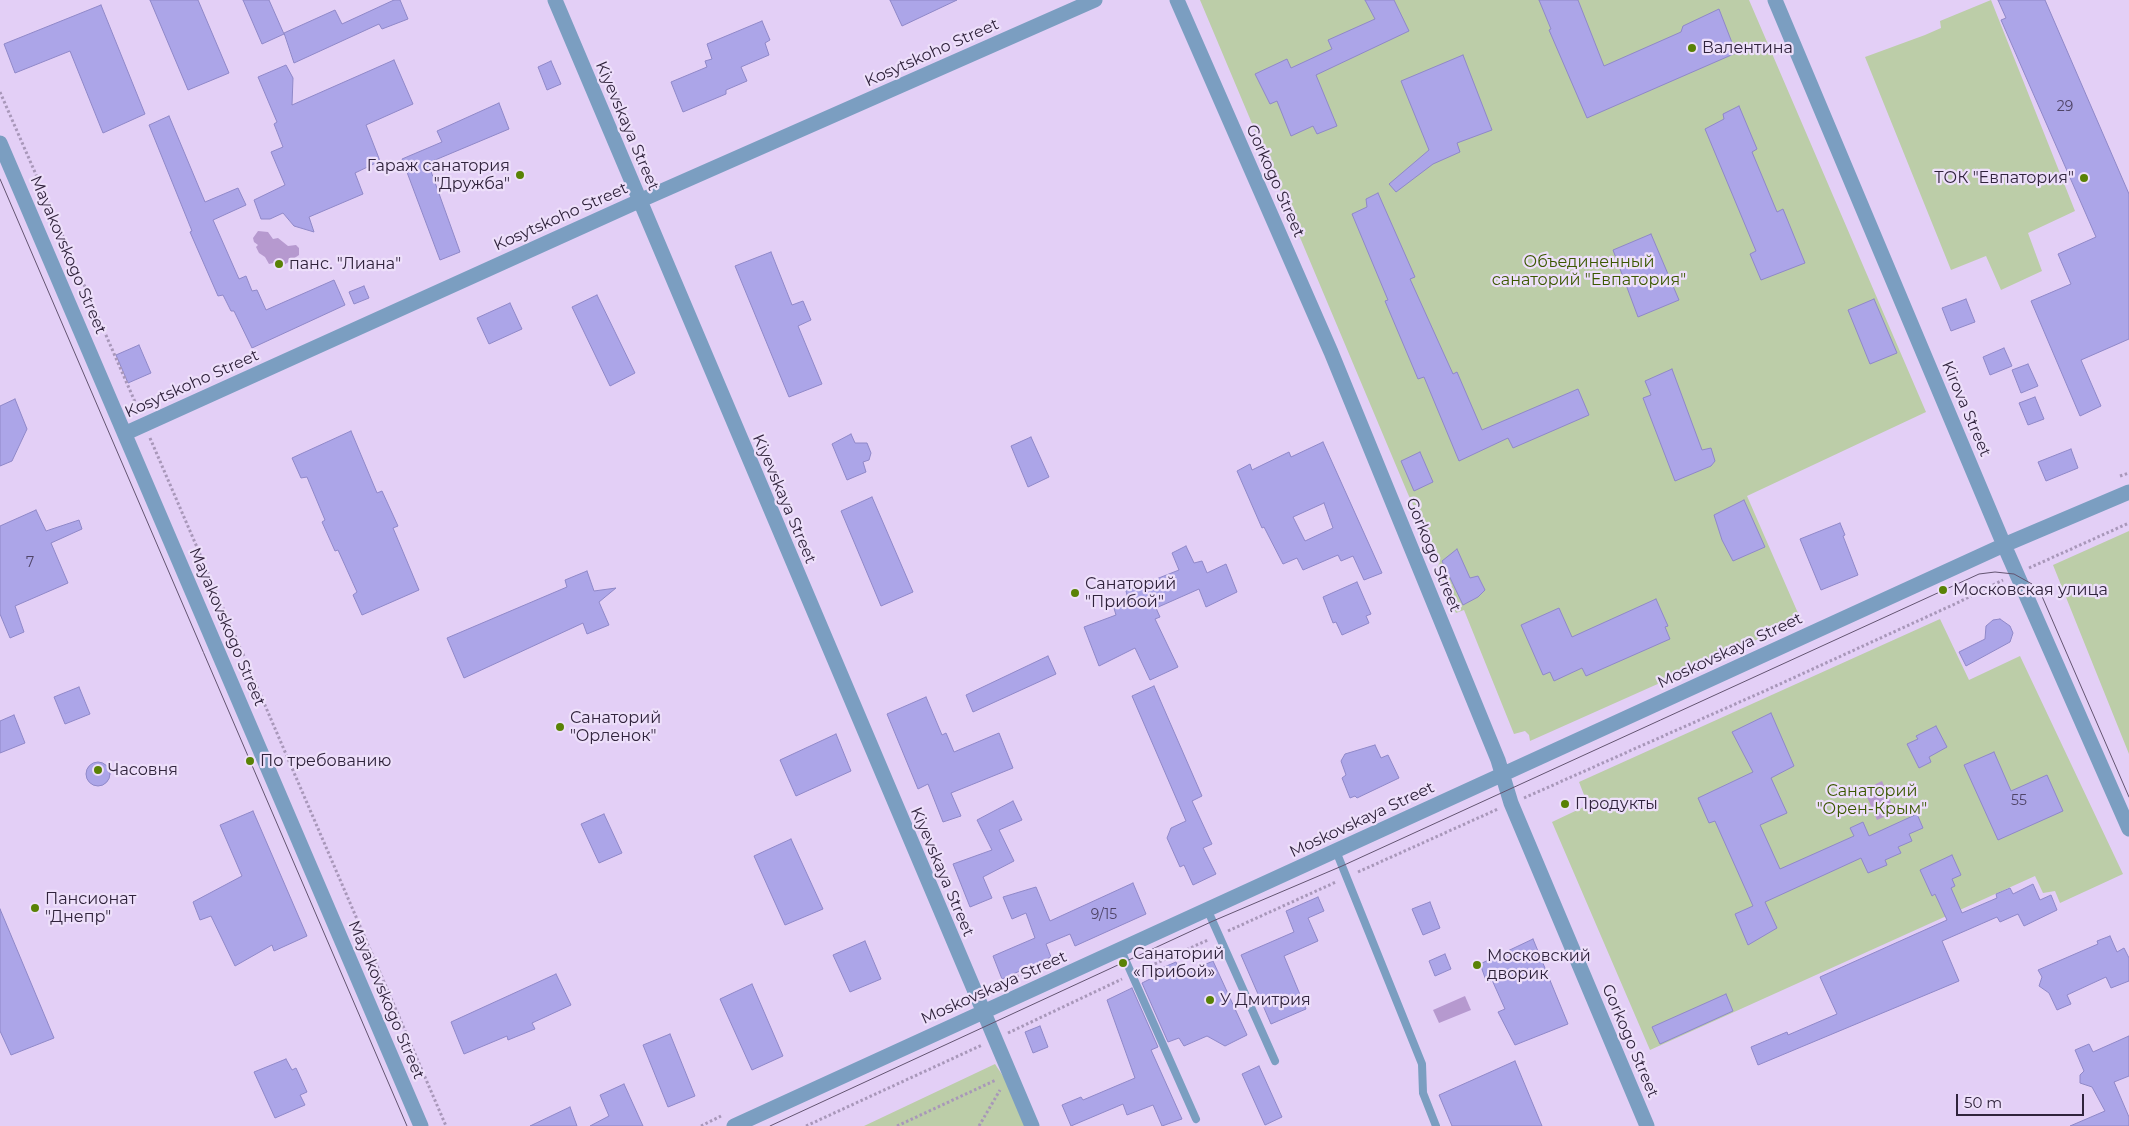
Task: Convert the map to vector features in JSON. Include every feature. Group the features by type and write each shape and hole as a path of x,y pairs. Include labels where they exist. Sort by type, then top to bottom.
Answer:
{"street":[{"name":"Kiyevskaya Street","path":"555,0 1032,1126"},
{"name":"Kosytskoho Street","path":"126,433 639,202 1095,0"},
{"name":"Gorkogo Street","path":"1177,0 1331,352 1503,775 1511,803 1647,1126"},
{"name":"Kirova Street","path":"1775,0 2004,545 2129,829"},
{"name":"Mayakovskogo Street","path":"0,143 126,433 421,1126"},
{"name":"Moskovskaya Street","path":"734,1126 1208,911 1336,850 2004,545 2129,492"}],"lane":[{"path":"1336,850 1422,1064 1423,1094 1436,1126"},
{"path":"1208,911 1275,1061"},
{"path":"1121,950 1196,1119"}],"path":[{"path":"0,92 446,1126"},
{"path":"806,1126 1132,974 1769,689 2129,523"},
{"path":"897,1126 1010,1074"},
{"path":"978,1126 1010,1074"}],"green space":[{"name":"Объединенный санаторий \"Евпатория\"","path":"1200,0 1749,0 1926,412 1747,496 1801,620 1530,741 1529,735 1525,731 1514,734 1464,610 1456,613 1436,569 1440,562 1408,494"},
{"path":"1991,0 2075,211 2028,233 2042,271 2001,290 1986,256 1951,270 1865,57 1941,28 1940,21"},
{"path":"2129,531 2129,754 2053,565"},
{"name":"Санаторий \"Орен-Крым\"","path":"1940,619 1969,680 2020,656 2123,874 2060,903 2055,891 2043,893 2035,876 1650,1050 1552,822 1588,805 1579,782"},
{"path":"995,1064 1036,1126 864,1126"}],"shaded area":[{"path":"258,231 268,232 273,239 278,238 288,246 296,245 299,248 299,255 284,265 277,262 269,264 265,257 259,253 256,247 258,245 254,242 253,238"},
{"path":"1882,781 1895,812 1877,820 1864,790"},
{"path":"1465,996 1471,1010 1439,1023 1433,1010"}],"building":[{"path":"150,0 198,0 229,73 188,90"},
{"path":"243,0 269,0 284,34 262,44"},
{"path":"394,0 400,0 408,19 382,29 379,24 294,63 284,33 335,10 342,24"},
{"path":"890,0 957,0 902,26"},
{"path":"1365,0 1394,0 1409,31 1316,75 1337,126 1317,134 1313,126 1291,136 1277,101 1270,104 1255,74 1287,59 1291,68 1332,49 1328,40 1375,19"},
{"path":"1539,0 1578,0 1604,66 1681,32 1683,26 1719,9 1736,53 1587,118 1549,30 1551,29"},
{"path":"1998,0 2045,0 2129,194 2129,339 2081,360 2101,406 2080,416 2031,301 2071,284 2058,254 2096,237 2001,20 2006,18"},
{"path":"101,5 145,114 103,133 70,51 15,73 4,44"},
{"path":"762,21 770,40 765,43 769,55 741,67 747,81 726,90 726,94 683,112 671,82 707,67 705,61 712,59 707,44"},
{"path":"1463,55 1492,130 1457,143 1460,152 1433,164 1396,192 1389,184 1429,150 1401,81"},
{"path":"394,60 413,104 366,125 380,161 355,173 363,194 309,217 314,232 294,226 283,213 270,219 261,219 254,200 285,185 271,152 283,147 274,124 277,122 258,77 286,65 293,78 292,105"},
{"path":"551,61 561,84 547,90 538,67"},
{"path":"499,103 509,129 428,163 460,252 440,260 402,159 442,142 437,131"},
{"path":"1739,106 1757,149 1752,152 1777,212 1783,209 1805,263 1761,280 1750,254 1756,251 1705,129 1724,119 1723,114"},
{"path":"169,116 205,202 238,188 246,205 213,220 239,279 246,276 252,291 257,290 266,310 334,280 345,305 252,348 234,311 231,311 223,295 218,296 190,232 192,231 149,125"},
{"path":"1378,193 1415,277 1410,279 1453,374 1457,372 1482,430 1578,389 1589,415 1513,448 1508,438 1459,461 1424,377 1418,379 1385,301 1388,300 1352,214 1367,207 1366,199"},
{"path":"1651,234 1679,300 1638,317 1613,250"},
{"path":"771,252 792,305 803,301 811,320 798,326 822,384 789,397 735,266"},
{"path":"364,286 369,298 354,304 349,292"},
{"path":"597,295 635,373 610,386 572,307"},
{"path":"1874,299 1897,353 1870,364 1848,310"},
{"path":"1966,299 1975,322 1951,331 1942,308"},
{"path":"510,303 522,329 489,344 477,318"},
{"path":"139,345 151,373 128,383 116,355"},
{"path":"2004,348 2012,366 1990,375 1983,357"},
{"path":"2028,364 2038,386 2021,393 2012,370"},
{"path":"1672,369 1702,450 1711,448 1715,461 1711,466 1675,481 1643,398 1651,395 1645,381"},
{"path":"2035,397 2044,419 2028,425 2019,403"},
{"path":"15,399 27,429 12,461 0,466 0,406"},
{"path":"351,431 377,493 382,491 398,526 393,528 419,590 362,615 353,595 357,592 338,550 335,551 322,522 325,520 307,477 301,478 292,458"},
{"path":"851,434 855,443 867,443 871,453 869,460 863,462 866,472 847,480 832,444"},
{"path":"1031,437 1049,477 1028,487 1011,446"},
{"path":"1323,442 1382,573 1364,580 1353,556 1341,561 1338,555 1303,570 1297,558 1283,564 1264,527 1262,528 1237,471 1250,464 1252,470 1289,452 1291,457","holes":["1324,503 1333,528 1305,541 1293,517"]},
{"path":"2071,449 2078,468 2046,481 2038,462"},
{"path":"1420,452 1433,482 1414,491 1401,461"},
{"path":"872,497 913,592 881,606 841,511"},
{"path":"1744,500 1765,547 1733,561 1722,540 1714,515"},
{"path":"36,510 46,531 79,520 82,529 51,543 68,583 15,606 24,632 10,638 0,614 0,526"},
{"path":"1840,523 1858,575 1821,590 1800,539"},
{"path":"1186,546 1194,563 1202,561 1207,573 1226,564 1237,592 1206,607 1199,589 1156,608 1160,617 1155,619 1178,667 1150,680 1135,648 1099,666 1084,627 1116,615 1113,605 1128,599 1126,591 1179,570 1172,553"},
{"path":"1457,549 1470,578 1478,576 1485,590 1478,597 1463,605 1442,561"},
{"path":"587,571 594,591 616,588 599,602 609,625 587,634 583,623 464,678 447,638 567,587 565,580"},
{"path":"1357,582 1371,614 1366,616 1369,623 1342,635 1336,622 1333,623 1323,597"},
{"path":"1656,599 1668,626 1665,627 1670,639 1586,676 1582,668 1554,681 1550,672 1543,675 1521,625 1559,608 1572,637"},
{"path":"2000,619 2010,626 2013,633 2010,642 1966,666 1959,652 1985,639 1986,626 1993,620"},
{"path":"1048,656 1056,674 973,712 966,695"},
{"path":"1154,686 1202,796 1192,801 1212,844 1203,848 1216,874 1193,885 1184,865 1180,867 1167,838 1171,828 1186,821 1132,696"},
{"path":"79,687 90,714 65,724 54,697"},
{"path":"926,697 942,735 946,733 954,752 999,733 1013,768 951,793 961,816 943,822 928,784 918,789 887,714"},
{"path":"1771,713 1794,766 1771,778 1787,813 1760,825 1780,869 1854,836 1850,828 1863,822 1869,836 1917,814 1923,828 1909,834 1912,841 1898,847 1901,853 1885,860 1887,865 1868,873 1861,858 1765,902 1777,928 1748,945 1735,914 1753,906 1715,821 1709,823 1698,798 1753,772 1732,732"},
{"path":"14,715 25,743 0,753 0,721"},
{"path":"1936,726 1947,747 1929,757 1931,762 1919,768 1907,744 1918,739 1916,736"},
{"path":"836,734 851,771 796,796 780,760"},
{"path":"1375,745 1381,758 1388,755 1399,778 1357,798 1355,796 1350,798 1342,778 1346,775 1341,761 1345,754"},
{"path":"1994,752 2011,791 2047,775 2063,811 1998,840 1964,765"},
{"name":"Часовня","path":"98,762 103,763 109,769 109,779 103,785 98,786 93,785 87,779 86,774 87,769 93,763"},
{"path":"1013,801 1022,820 999,830 1014,861 983,877 992,898 970,907 953,864 992,850 977,820"},
{"path":"253,811 307,936 274,951 272,945 235,966 211,916 200,920 193,902 242,876 220,825"},
{"path":"604,814 622,853 599,863 581,824"},
{"path":"791,839 823,909 785,925 754,856"},
{"path":"1952,855 1961,875 1952,879 1955,886 1951,888 1962,913 1997,898 1996,894 2010,888 2013,894 2033,884 2040,900 2051,895 2057,910 2024,926 2018,914 2000,922 1997,917 1942,941 1959,981 1758,1065 1751,1047 1787,1032 1788,1035 1837,1014 1820,977 1947,920 1935,894 1932,896 1920,870"},
{"path":"1133,883 1146,914 1075,946 1070,934 1046,944 1051,957 1002,979 993,956 1035,938 1026,913 1012,919 1003,897 1036,887 1050,921"},
{"path":"1318,897 1324,911 1308,918 1318,941 1284,956 1306,1009 1271,1024 1241,955 1294,932 1286,911"},
{"path":"1430,902 1440,928 1423,935 1412,909"},
{"path":"0,909 54,1038 11,1055 0,1031"},
{"path":"2110,936 2117,952 2124,948 2129,958 2129,981 2111,988 2106,977 2067,995 2071,1004 2057,1010 2049,993 2039,986 2042,977 2038,970 2098,944 2097,941"},
{"path":"1533,939 1568,1024 1515,1045 1498,1012 1505,1009 1492,980 1487,983 1480,964"},
{"path":"865,941 881,979 850,992 833,955"},
{"path":"1445,954 1451,969 1435,976 1429,961"},
{"path":"1213,961 1247,1035 1225,1046 1207,1036 1184,1046 1179,1038 1168,1042 1142,983 1152,978 1150,973 1176,962 1181,975"},
{"path":"556,974 571,1005 532,1023 535,1029 508,1040 507,1036 464,1054 451,1022"},
{"path":"752,984 783,1056 752,1070 720,999"},
{"path":"1132,988 1158,1047 1151,1050 1182,1119 1162,1126 1153,1105 1127,1115 1123,1104 1071,1126 1062,1105 1081,1097 1083,1100 1135,1078 1107,1000"},
{"path":"1726,994 1733,1011 1660,1044 1652,1027"},
{"path":"1040,1026 1048,1047 1033,1053 1025,1032"},
{"path":"670,1034 695,1096 668,1107 643,1045"},
{"path":"2129,1036 2129,1076 2114,1082 2129,1117 2129,1126 2070,1126 2105,1111 2092,1087 2080,1083 2080,1075 2084,1071 2075,1050 2089,1044 2093,1052"},
{"path":"286,1059 292,1070 296,1068 307,1092 300,1095 305,1105 275,1118 254,1072"},
{"path":"1515,1061 1542,1126 1452,1126 1439,1095"},
{"path":"1259,1066 1282,1117 1265,1125 1242,1074"},
{"path":"624,1084 643,1126 590,1126 609,1116 600,1095"},
{"path":"570,1107 577,1126 530,1126"}],"tram line":[{"path":"0,179 407,1126"},
{"path":"770,1126 1213,921 1342,866 1979,574 1995,572 2014,574 2032,584 2041,594 2129,797"}],"place":[{"name":"Валентина","path":"1692,48"},
{"name":"Гараж санатория \"Дружба\"","path":"520,175"},
{"name":"ТОК \"Евпатория\"","path":"2084,178"},
{"name":"панс. \"Лиана\"","path":"279,264"},
{"name":"Московская улица","path":"1943,590"},
{"name":"Санаторий \"Прибой\"","path":"1075,593"},
{"name":"Санаторий \"Орленок\"","path":"560,727"},
{"name":"По требованию","path":"250,761"},
{"name":"Часовня","path":"98,770"},
{"name":"Продукты","path":"1565,804"},
{"name":"Пансионат \"Днепр\"","path":"35,908"},
{"name":"Санаторий «Прибой»","path":"1123,963"},
{"name":"Московский дворик","path":"1477,965"},
{"name":"У Дмитрия","path":"1210,1000"}]}
